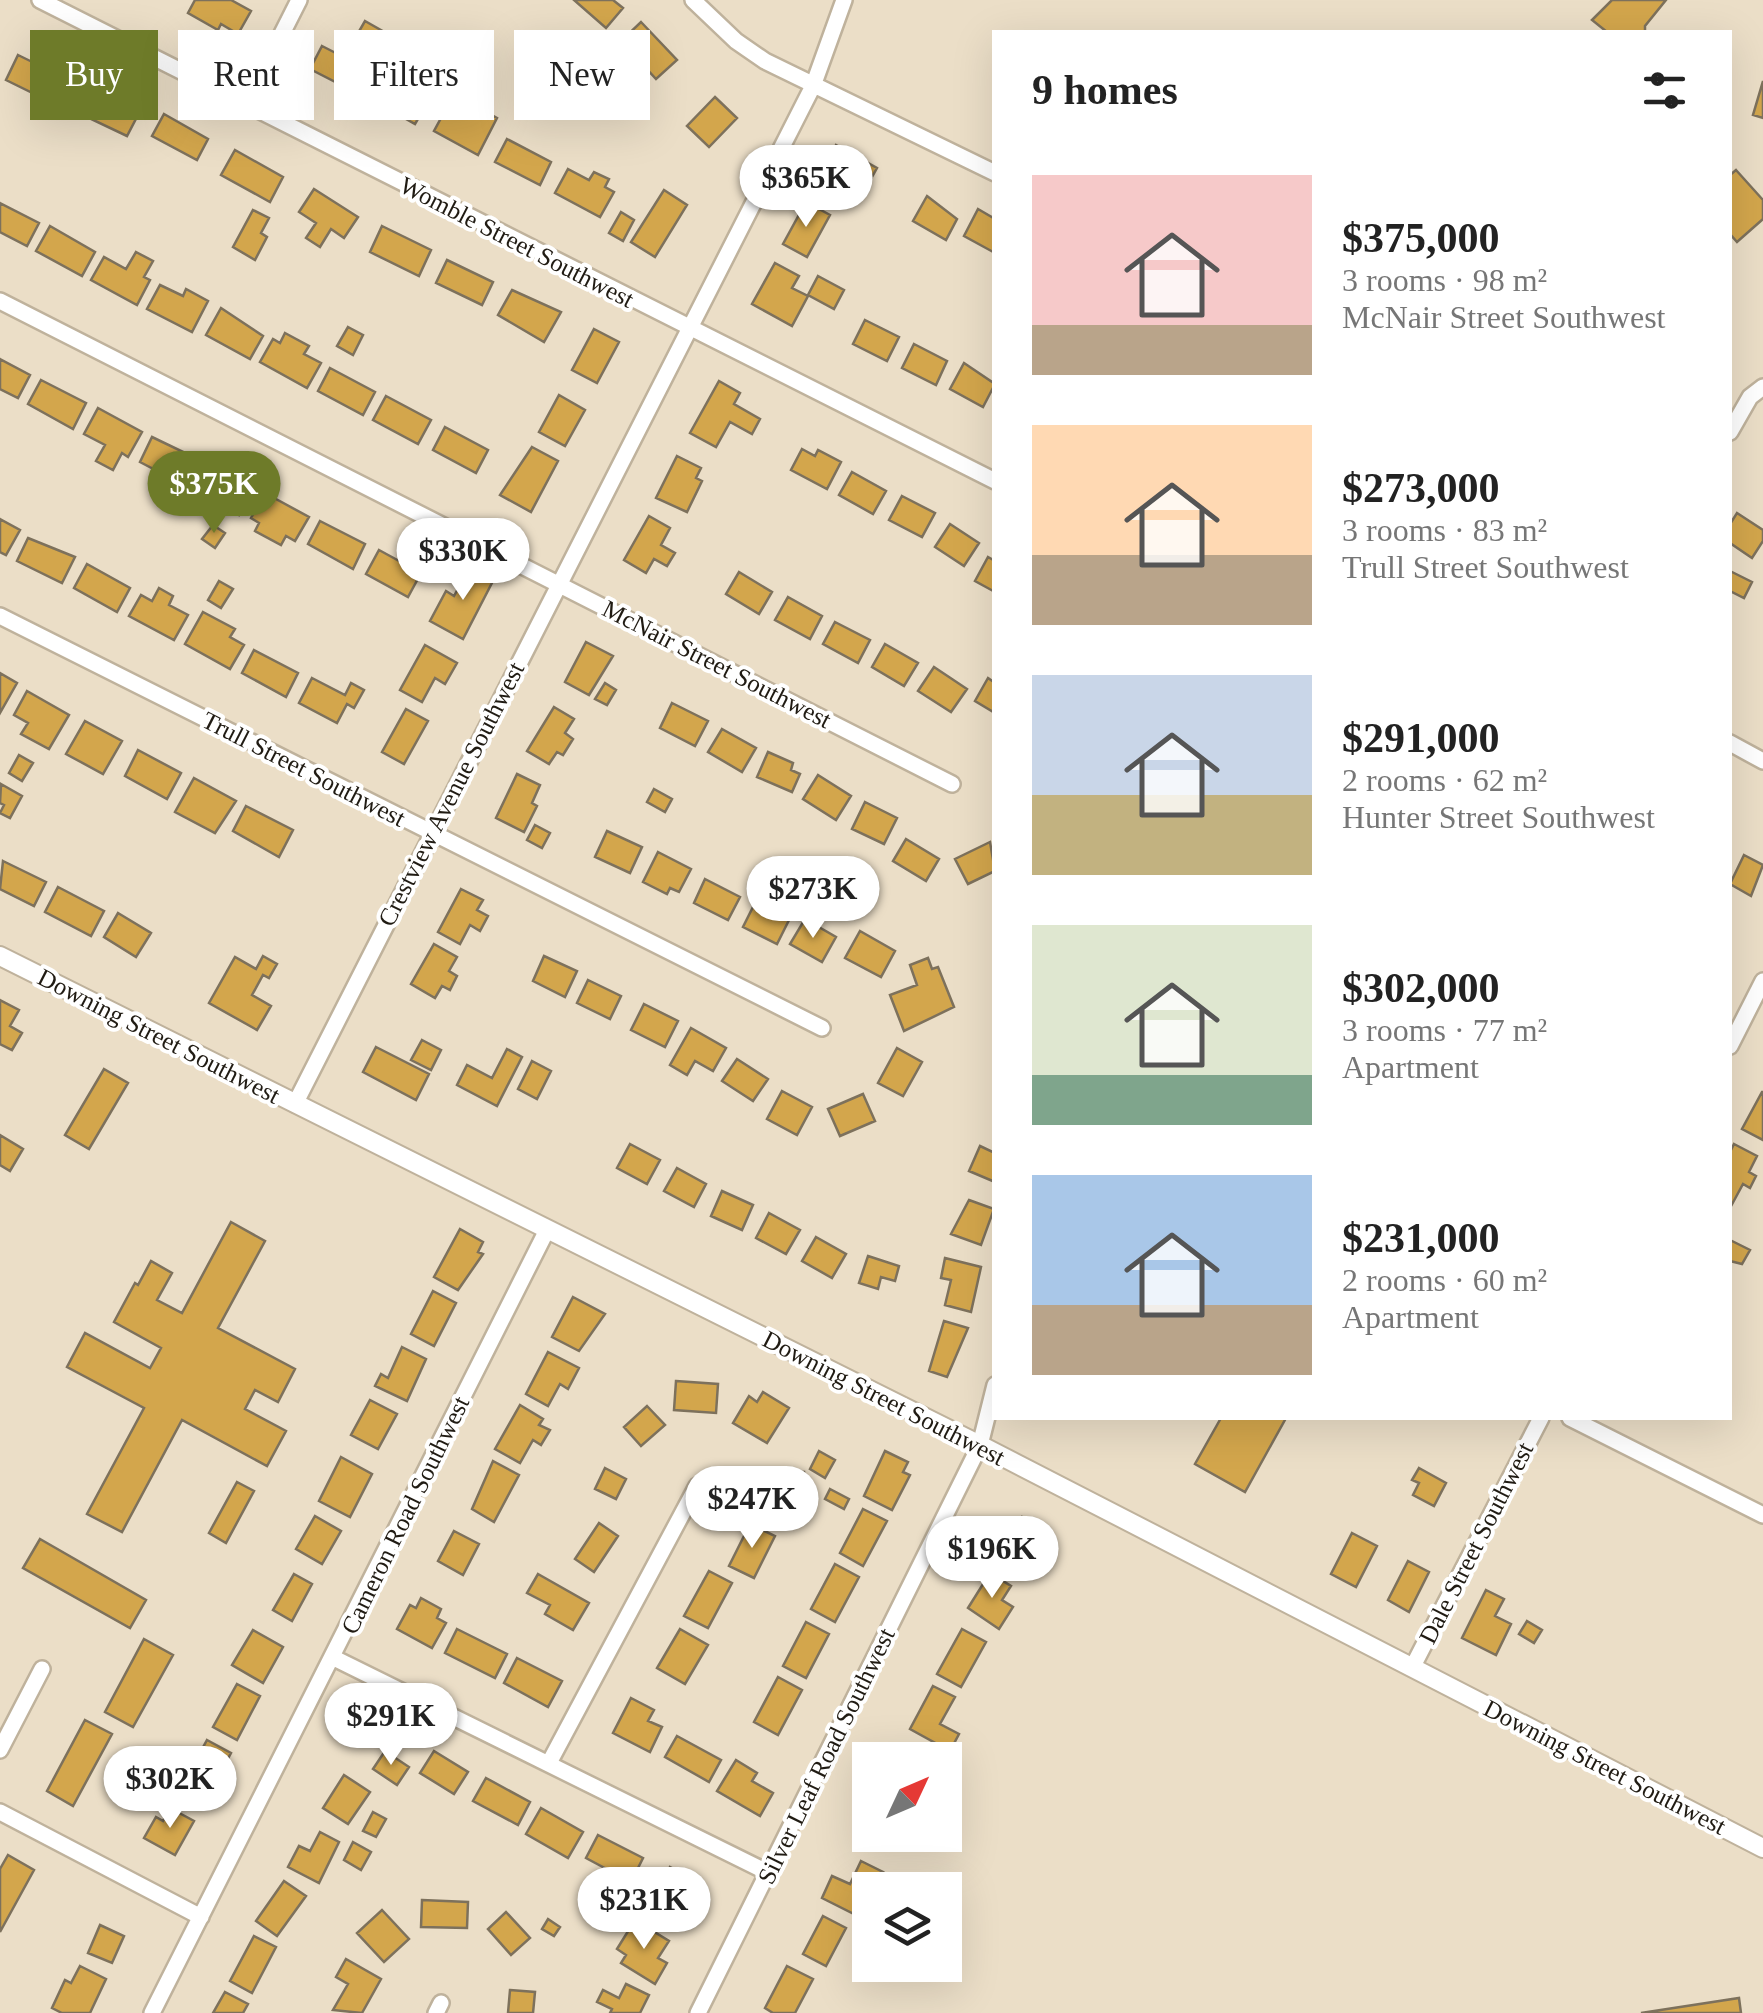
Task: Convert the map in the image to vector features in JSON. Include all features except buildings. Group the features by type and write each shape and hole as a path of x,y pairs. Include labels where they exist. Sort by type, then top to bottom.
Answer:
{"street":[{"name":"Womble Street Southwest","path":"40,0 178,72"},
{"path":"284,30 299,0"},
{"path":"692,0 736,42 813,86 992,172"},
{"name":"Crestview Avenue Southwest","path":"295,1104 686,328 813,86 844,0"},
{"name":"Womble Street Southwest","path":"270,120 992,480"},
{"name":"McNair Street Southwest","path":"0,301 952,784"},
{"path":"1732,428 1750,397 1763,387"},
{"name":"Trull Street Southwest","path":"0,616 822,1028"},
{"path":"1732,744 1763,761"},
{"name":"Downing Street Southwest","path":"0,956 980,1445 1763,1848"},
{"path":"1732,1042 1763,981"},
{"name":"Cameron Road Southwest","path":"152,2013 547,1230"},
{"name":"Silver Leaf Road Southwest","path":"698,2013 980,1445 992,1396"},
{"name":"Dale Street Southwest","path":"1412,1668 1540,1420"},
{"path":"1574,1420 1763,1516"},
{"path":"549,1763 697,1486"},
{"path":"334,1658 769,1874"},
{"path":"0,1750 42,1669"},
{"path":"0,1812 201,1917"}]}
